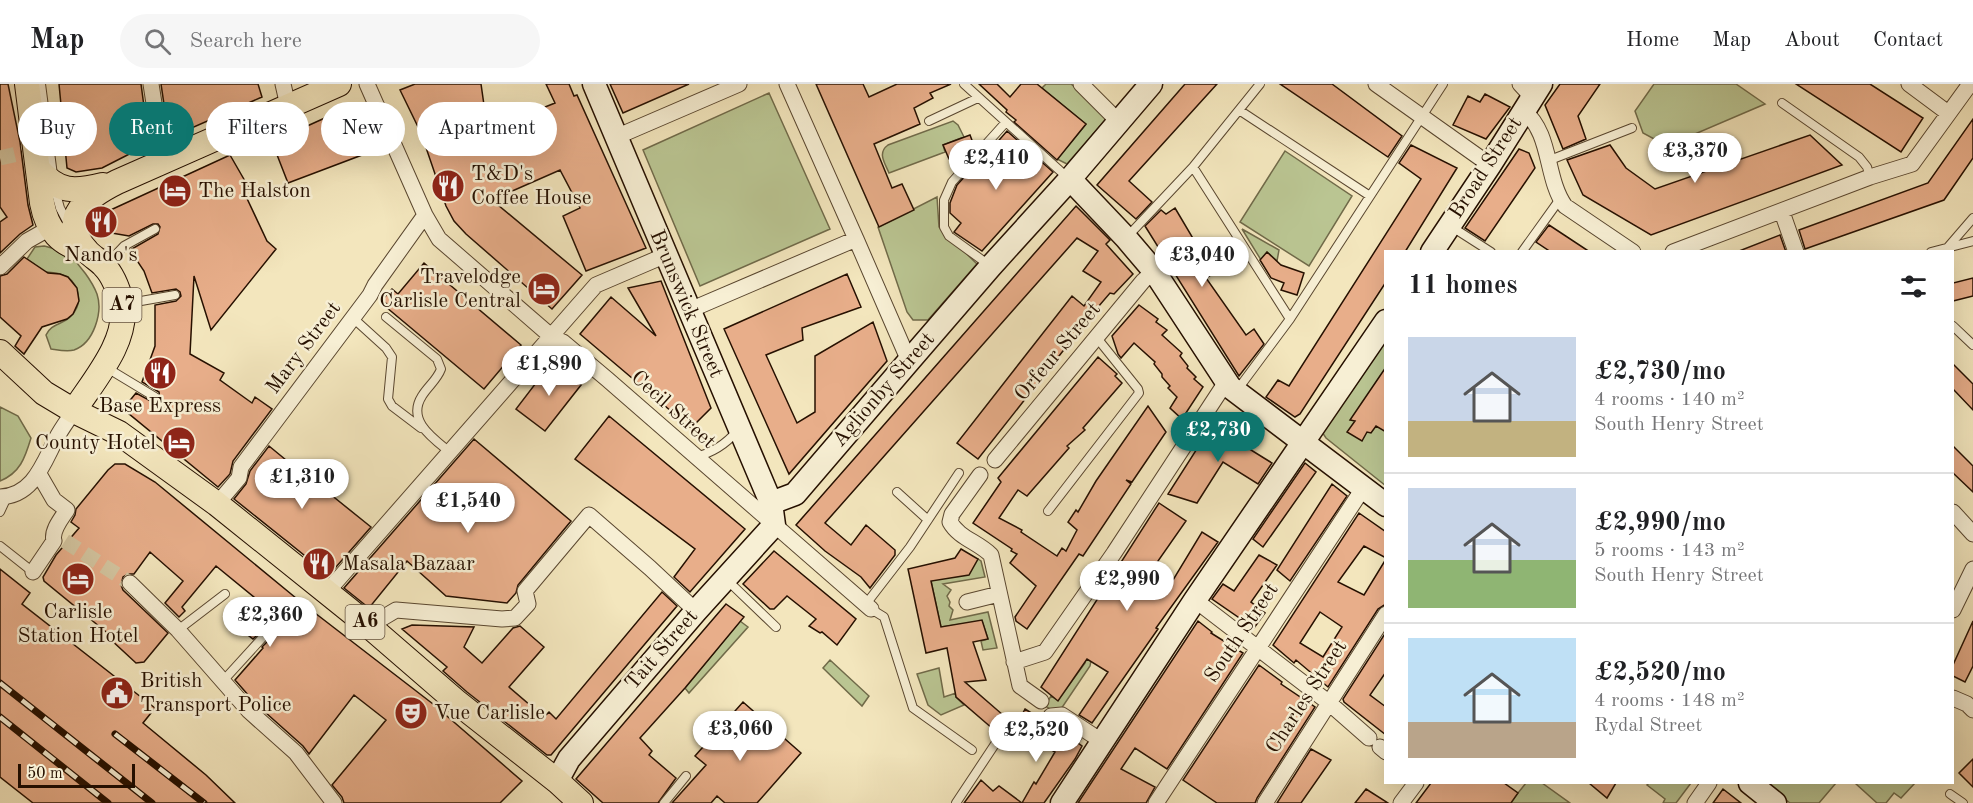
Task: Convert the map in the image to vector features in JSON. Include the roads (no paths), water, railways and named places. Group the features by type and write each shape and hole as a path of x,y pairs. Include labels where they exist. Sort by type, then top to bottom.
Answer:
{"main road":[{"path":"27,84 46,177 43,211 50,228"},
{"path":"82,245 76,219 80,207 93,194 163,162 286,95 339,84"},
{"path":"46,177 78,190 117,182"},
{"name":"A7","path":"50,228 71,248 82,245 105,267 115,283 122,304 121,330 113,352 74,411"},
{"path":"0,352 44,393 74,411"},
{"name":"A6","path":"74,411 119,434 217,504 369,626 458,703 557,781 581,803"}],"street":[{"path":"151,84 163,162"},
{"name":"Cecil Street","path":"367,84 438,239 552,336 563,342 607,379 694,457 772,514 869,606"},
{"name":"Brunswick Street","path":"594,84 690,310 772,514"},
{"path":"616,137 739,84"},
{"path":"787,84 909,361"},
{"path":"1081,84 1119,122"},
{"name":"Aglionby Street","path":"772,514 795,494 1151,84"},
{"path":"1376,84 1490,165"},
{"path":"1909,84 1948,113"},
{"path":"1678,250 1870,177 1912,164 1970,84"},
{"path":"1529,94 1535,122 1550,160 1560,199 1565,206 1630,250"},
{"name":"Broad Street","path":"1433,250 1490,165 1529,94"},
{"path":"1070,179 1126,238 1154,272 1231,387 1384,503"},
{"path":"1782,212 1795,250"},
{"name":"Mary Street","path":"217,504 239,478 241,467 353,318 426,215"},
{"path":"0,267 27,241 50,228"},
{"path":"690,310 856,239"},
{"path":"327,592 596,285 666,255"},
{"name":"Orfeur Street","path":"995,460 1143,281 1154,272"},
{"path":"1062,803 1195,600 1384,324"},
{"path":"1014,662 1045,652 1231,387"},
{"path":"4,497 25,488 39,474 57,437 74,411"},
{"path":"33,572 54,541 52,537 60,536 67,510 54,500 39,474"},
{"path":"980,475 952,514 950,522 955,531 984,548 991,555 1020,686 1041,701"},
{"name":"South Street","path":"1156,803 1364,487"},
{"path":"1954,513 1973,534"},
{"name":"Tait Street","path":"557,781 569,759 725,579 772,514"},
{"path":"369,626 396,610 502,619 514,618 528,604 525,591 589,515 696,611"},
{"path":"1954,608 1973,569"},
{"path":"130,583 178,630 249,711 284,740 301,758 334,803"},
{"path":"967,602 999,594"},
{"path":"1195,600 1328,702 1378,746"},
{"name":"Charles Street","path":"1265,803 1384,617"},
{"path":"1954,698 1967,704 1973,710"},
{"path":"1050,716 1062,715 1103,742"},
{"path":"1401,803 1415,784"},
{"path":"1695,803 1708,784"},
{"path":"1751,784 1775,803"}],"lane":[{"path":"41,84 46,177 60,208 82,245"},
{"path":"964,84 1070,179"},
{"path":"1126,238 1193,167 1260,84"},
{"path":"1231,387 1290,319 1443,84"},
{"path":"929,121 978,98"},
{"path":"1782,103 1859,157 1867,167 1870,177"},
{"path":"1239,110 1370,196"},
{"path":"991,266 949,236 944,227 944,201 946,190 952,182 1006,122"},
{"path":"1550,160 1632,128"},
{"path":"1193,167 1290,319"},
{"path":"1523,250 1560,199"},
{"path":"1948,247 1973,218"},
{"path":"1449,225 1488,250"},
{"path":"105,267 124,246 155,229"},
{"path":"1938,250 1973,241"},
{"path":"122,304 175,295"},
{"path":"386,317 437,359 441,369 418,405 419,422 424,430"},
{"path":"353,318 386,348 392,357 388,399 392,406 450,453"},
{"path":"1954,327 1973,345"},
{"path":"1048,511 1139,393 1097,338"},
{"path":"103,366 155,397"},
{"path":"694,457 708,454 729,440 738,429"},
{"path":"959,473 869,606 884,617 913,708 972,750"},
{"path":"897,492 928,520"},
{"path":"0,512 4,497"},
{"path":"0,546 33,572"},
{"path":"725,579 776,627"},
{"path":"178,630 225,594"},
{"path":"222,682 264,636"},
{"path":"956,803 1007,726"},
{"path":"664,803 686,777"},
{"path":"1950,794 1963,803"}],"tunnel":[{"path":"0,158 18,154"},
{"path":"65,541 130,583"}],"railway":[{"path":"0,683 152,803"},
{"path":"0,717 108,803"},
{"path":"115,734 204,803"}],"place":[{"name":"T&D's Coffee House","path":"448,186"},
{"name":"The Halston","path":"175,191"},
{"name":"Nando's","path":"101,222"},
{"name":"Travelodge Carlisle Central","path":"544,289"},
{"name":"Base Express","path":"160,373"},
{"name":"County Hotel","path":"179,443"},
{"name":"Masala Bazaar","path":"319,564"},
{"name":"Carlisle Station Hotel","path":"78,579"},
{"name":"British Transport Police","path":"117,693"},
{"name":"Vue Carlisle","path":"411,713"}]}
